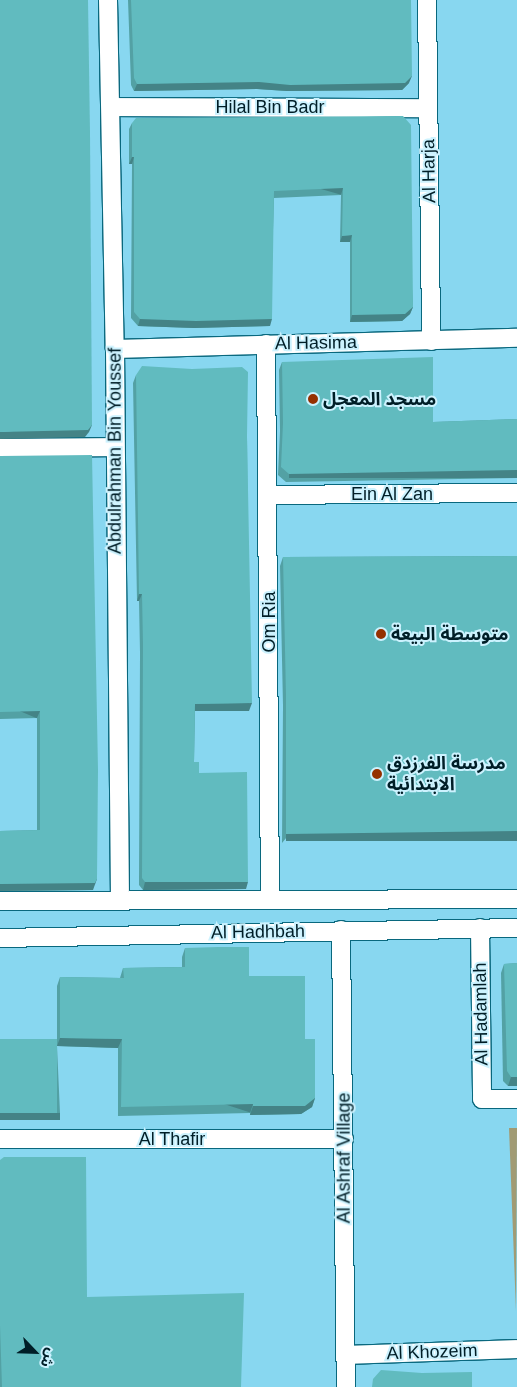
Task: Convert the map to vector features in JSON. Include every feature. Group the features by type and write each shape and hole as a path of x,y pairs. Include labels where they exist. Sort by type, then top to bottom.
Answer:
{"street":[{"name":"Abdulrahman Bin Youssef","path":"108,0 115,349 120,901"},
{"name":"Al Harja","path":"427,0 431,341"},
{"name":"Hilal Bin Badr","path":"111,107 428,108"},
{"name":"Al Hasima","path":"115,349 517,338"},
{"name":"Om Ria","path":"266,344 270,899"},
{"path":"0,448 115,447"},
{"name":"Ein Al Zan","path":"268,494 517,493"},
{"name":"Al Hadhbah","path":"0,901 517,899"},
{"name":"Al Hadamlah","path":"480,928 482,1099 517,1099"},
{"name":"Al Hadhbah","path":"0,938 517,928"},
{"name":"Al Ashraf Village","path":"341,930 346,1387"},
{"name":"Al Thafir","path":"0,1139 344,1139"},
{"name":"Al Khozeim","path":"346,1355 517,1350"}],"shaded area":[{"path":"509,1128 517,1128 516,1311"}],"building":[{"path":"0,0 88,0 92,425 88,430 0,432"},
{"path":"131,0 411,0 412,76 405,83 290,85 259,82 137,84 134,78"},
{"path":"403,116 411,125 413,307 405,314 352,315 352,235 342,236 343,188 274,191 272,319 196,321 140,319 134,312 134,157 132,157 132,123 136,118"},
{"path":"433,357 433,422 517,419 517,470 289,474 281,467 283,423 282,362"},
{"path":"142,366 192,369 242,367 248,372 247,436 252,703 195,704 194,762 199,762 199,773 247,772 248,882 145,882 142,878 143,645 142,594 139,594 136,375"},
{"path":"92,455 98,770 97,879 95,883 0,884 0,831 40,830 40,711 0,712 0,456"},
{"path":"517,556 517,831 286,834 283,557"},
{"path":"249,947 249,976 305,976 305,1039 315,1039 315,1098 305,1106 253,1106 253,1104 121,1107 122,1039 60,1038 60,977 124,978 123,968 185,967 185,948"},
{"path":"517,963 517,1077 511,1077 507,1071 504,964"},
{"path":"0,1039 57,1039 57,1113 0,1113"},
{"path":"4,1157 86,1157 87,1297 244,1293 241,1387 2,1387 0,1160"},
{"path":"381,1370 422,1373 472,1372 472,1387 372,1387 373,1379"}],"place":[{"name":"مسجد المعجل","path":"313,399"},
{"name":"متوسطة البيعة","path":"381,634"},
{"name":"مدرسة الفرزدق الابتدائية","path":"377,774"}]}
